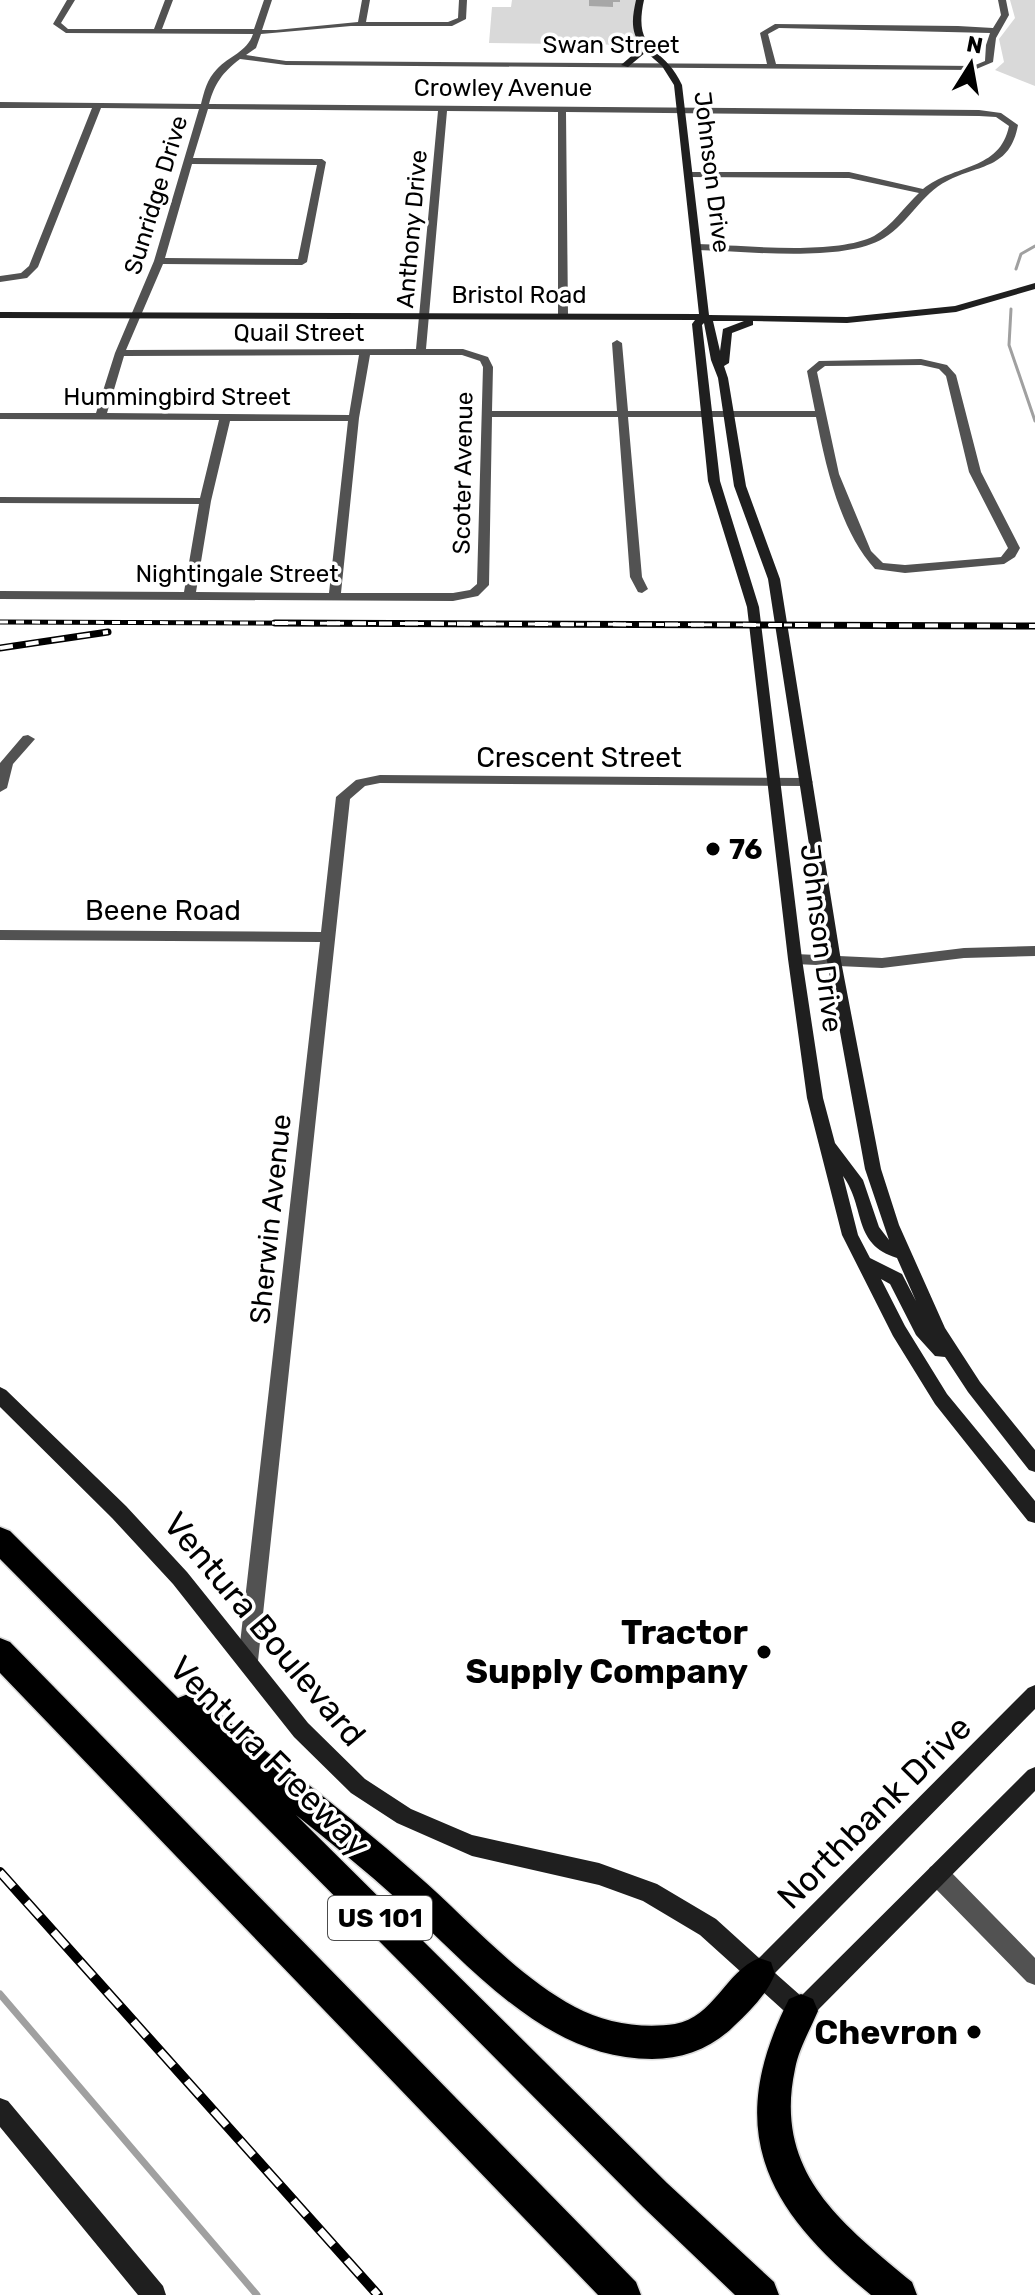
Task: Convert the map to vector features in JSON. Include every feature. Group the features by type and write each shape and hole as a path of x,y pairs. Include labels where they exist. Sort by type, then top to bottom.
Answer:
{"highway":[{"name":"Ventura Freeway","path":"0,1540 655,2195 761,2295"},
{"path":"76,1617 402,1883 522,1989 562,2018 597,2034 628,2041 661,2042 689,2038 706,2029 759,1974"},
{"name":"US 101","path":"0,1652 623,2295"},
{"path":"801,2011 785,2039 775,2071 773,2108 777,2149 793,2189 821,2227 899,2295"}],"main road":[{"path":"625,65 645,49 637,29 640,0"},
{"name":"Johnson Drive","path":"645,49 676,79 704,317 711,324 716,360 723,378 736,468 746,505 774,579 834,961 873,1169 903,1253 938,1332 974,1387 1035,1464"},
{"name":"Bristol Road","path":"0,315 563,315 847,320 891,318 956,309 1035,286"},
{"name":"Johnson Drive","path":"704,317 697,324 714,481 753,607 795,959 824,1140 850,1235 899,1331 941,1399 1035,1515"},
{"path":"723,378 725,335 735,326 847,320"},
{"path":"824,1140 856,1183 875,1240 886,1250 903,1253"},
{"path":"867,1264 896,1279 922,1330 974,1387"},
{"name":"Ventura Boulevard","path":"0,1395 119,1512 180,1578 319,1751 379,1801 436,1832 472,1845 599,1874 649,1892 708,1927 801,2011"},
{"name":"Northbank Drive","path":"759,1974 1035,1695"},
{"path":"801,2011 1035,1777"},
{"path":"0,2109 154,2295"}],"street":[{"path":"71,0 57,23 63,30 157,32 259,32 362,24 442,24 462,19 463,0"},
{"path":"157,32 169,0"},
{"name":"Sunridge Drive","path":"100,417 120,353 159,261 190,161 203,106 215,75 253,46 268,0"},
{"path":"362,24 366,0"},
{"path":"772,66 764,33 778,26 996,31 1006,11 1002,0"},
{"name":"Swan Street","path":"240,57 286,63 981,67 989,62 992,36 996,31"},
{"name":"Crowley Avenue","path":"0,105 681,109 979,113 1006,118 1014,129 1005,153 993,161 941,180 926,192"},
{"path":"0,279 24,276 33,267 98,105"},
{"name":"Anthony Drive","path":"421,353 443,108"},
{"path":"562,109 563,315"},
{"path":"159,261 302,262 322,162 190,161"},
{"path":"688,174 849,175 926,192"},
{"path":"697,247 858,245 881,236 926,192"},
{"path":"617,343 636,577 642,589"},
{"name":"Quail Street","path":"120,353 478,355"},
{"path":"335,596 354,418 365,353"},
{"name":"Scoter Avenue","path":"474,593 484,581 488,363 478,355"},
{"path":"837,363 936,364 951,375 975,472 1014,548 1011,555 1004,560 905,569 879,566 866,552 833,474 820,414 812,371 815,366 837,363"},
{"path":"486,414 820,414"},
{"name":"Hummingbird Street","path":"0,416 354,418"},
{"path":"189,596 205,501 225,418"},
{"path":"0,500 205,501"},
{"name":"Nightingale Street","path":"0,595 453,597 474,593"},
{"path":"0,788 7,763 28,739"},
{"name":"Crescent Street","path":"352,787 380,779 806,782"},
{"name":"Sherwin Avenue","path":"248,1661 341,803 352,787"},
{"name":"Beene Road","path":"0,935 326,937"},
{"path":"795,959 901,963 964,953 1035,951"},
{"path":"938,1875 1035,1974"}],"shaded area":[{"path":"512,0 640,0 642,45 489,43 492,7 511,7"},
{"path":"1010,0 1035,0 1035,86 995,70 1004,62 999,39 1015,18"}],"waterway":[{"path":"1016,269 1021,254 1035,246"},
{"path":"1011,309 1009,345 1035,421"},
{"path":"0,1994 257,2295"}],"railway":[{"path":"0,622 521,624"},
{"path":"275,623 521,624"},
{"path":"521,624 793,625"},
{"path":"521,624 1035,626"},
{"path":"0,648 108,632"},
{"path":"0,1872 378,2295"}],"place":[{"name":"76","path":"713,849"},
{"name":"Tractor Supply Company","path":"764,1652"},
{"name":"Chevron","path":"974,2032"}]}
